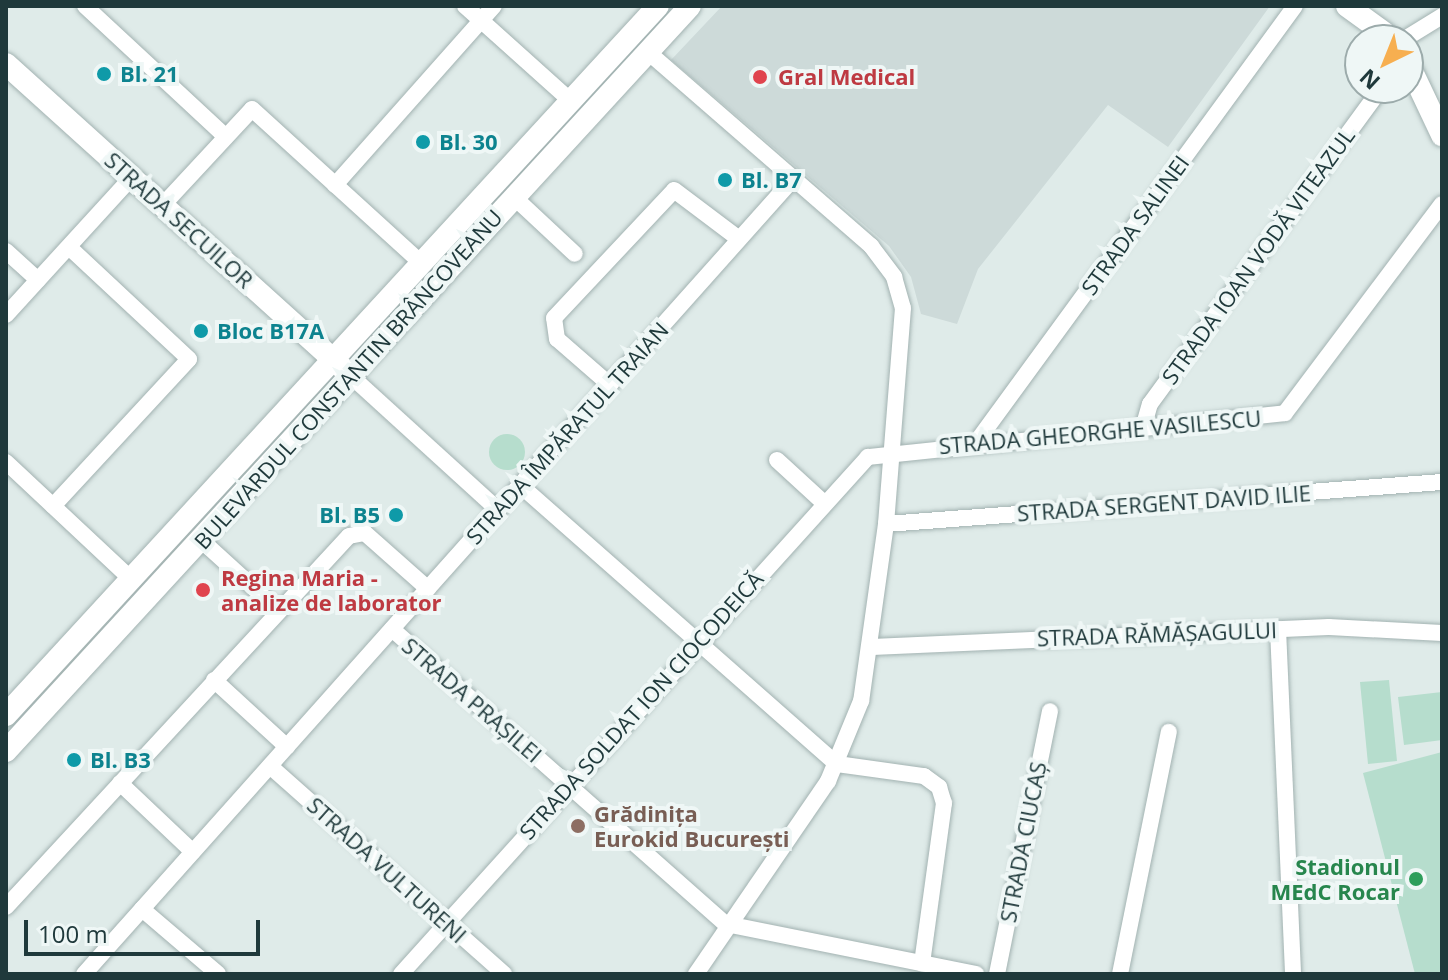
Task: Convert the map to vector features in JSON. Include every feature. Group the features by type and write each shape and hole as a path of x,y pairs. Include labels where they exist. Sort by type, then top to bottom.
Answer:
{"main road":[{"name":"BULEVARDUL CONSTANTIN BRÂNCOVEANU","path":"6,715 658,6"},
{"name":"BULEVARDUL CONSTANTIN BRÂNCOVEANU","path":"6,751 690,6"},
{"path":"1347,6 1372,24"},
{"name":"STRADA SECUILOR","path":"6,64 352,377"},
{"path":"1424,97 1442,135"}],"street":[{"path":"85,6 226,137"},
{"path":"465,6 571,101"},
{"path":"335,185 494,6"},
{"name":"STRADA SALINEI","path":"975,444 1295,6"},
{"path":"1424,27 1442,16"},
{"path":"648,52 871,246 894,277 903,324 872,647 837,764 726,924 696,974"},
{"name":"STRADA IOAN VODĂ VITEAZUL","path":"1143,428 1150,404 1369,104"},
{"path":"162,206 252,109 421,263"},
{"path":"6,315 131,178"},
{"name":"STRADA ÎMPĂRATUL TRAIAN","path":"84,974 794,178"},
{"path":"610,385 551,325 595,272 674,190 739,239"},
{"path":"514,197 575,254"},
{"name":"STRADA GHEORGHE VASILESCU","path":"893,452 1143,428 1292,409 1442,204"},
{"path":"53,506 189,359 69,247"},
{"path":"6,251 38,280"},
{"path":"352,377 498,510"},
{"name":"STRADA SOLDAT ION CIOCODEICĂ","path":"401,974 824,503 868,457 893,452"},
{"path":"777,460 824,503"},
{"path":"6,462 131,579"},
{"name":"STRADA SERGENT DAVID ILIE","path":"886,524 1442,482"},
{"path":"520,485 837,764 924,776 943,794 922,964"},
{"path":"6,907 214,680 357,531 428,589"},
{"path":"201,540 279,611"},
{"name":"STRADA PRAȘILEI","path":"392,629 726,924 965,973"},
{"path":"1278,629 1293,974"},
{"name":"STRADA RĂMĂȘAGULUI","path":"872,647 1278,629 1442,633"},
{"path":"214,680 287,747"},
{"name":"STRADA CIUCAȘ","path":"997,974 1050,711"},
{"path":"1120,974 1169,732"},
{"name":"STRADA VULTURENI","path":"270,766 504,974"},
{"path":"120,783 193,852"},
{"path":"142,909 218,974"}],"shaded area":[{"path":"722,6 1270,6 1168,147 1108,105 978,269 957,324 921,314 911,277 889,246 671,60"}],"green space":[{"path":"507,434 520,439 525,452 520,465 507,470 494,465 489,452 494,439"},
{"path":"1389,680 1397,761 1368,764 1360,682"},
{"path":"1442,692 1442,740 1404,745 1398,697"},
{"name":"Stadionul MEdC Rocar","path":"1442,752 1442,974 1415,974 1363,773"}],"place":[{"name":"Bl. 21","path":"104,74"},
{"name":"Gral Medical","path":"760,77"},
{"name":"Bl. 30","path":"423,142"},
{"name":"Bl. B7","path":"725,180"},
{"name":"Bloc B17A","path":"201,331"},
{"name":"Bl. B5","path":"396,515"},
{"name":"Regina Maria - analize de laborator","path":"203,590"},
{"name":"Bl. B3","path":"74,760"},
{"name":"Grădinița Eurokid București","path":"578,826"},
{"name":"Stadionul MEdC Rocar","path":"1416,879"}]}
